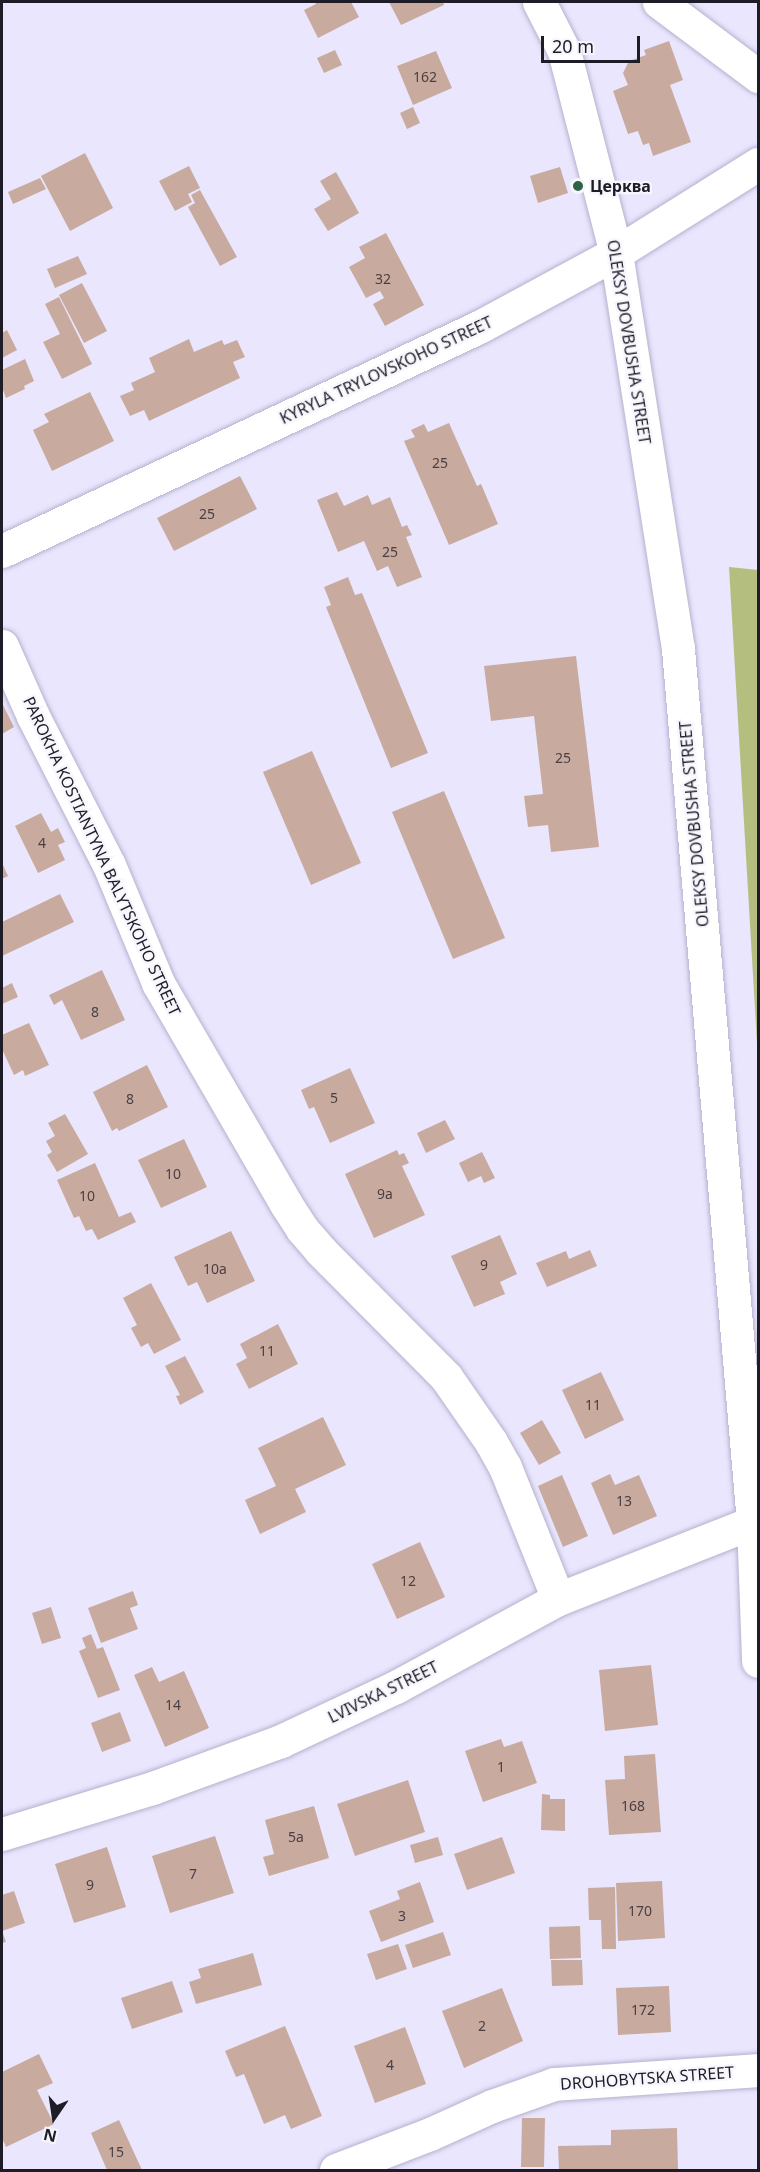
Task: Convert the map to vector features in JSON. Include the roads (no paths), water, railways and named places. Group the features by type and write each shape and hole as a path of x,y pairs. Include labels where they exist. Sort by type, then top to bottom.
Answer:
{"street":[{"name":"OLEKSY DOVBUSHA STREET","path":"539,2 564,51 616,253 682,678 753,1522 759,1661"},
{"path":"659,2 759,76"},
{"name":"KYRYLA TRYLOVSKOHO STREET","path":"2,551 481,326 616,253 759,164"},
{"name":"PAROKHA KOSTIANTYNA BALYTSKOHO STREET","path":"2,646 33,716 109,865 158,983 286,1204 302,1229 321,1251 446,1377 492,1442 505,1467 558,1599"},
{"name":"LVIVSKA STREET","path":"2,1834 162,1785 281,1741 396,1687 558,1599 753,1522"},
{"name":"DROHOBYTSKA STREET","path":"336,2170 430,2134 492,2106 554,2084 759,2070"}],"place":[{"name":"Церква","path":"578,186"}]}
